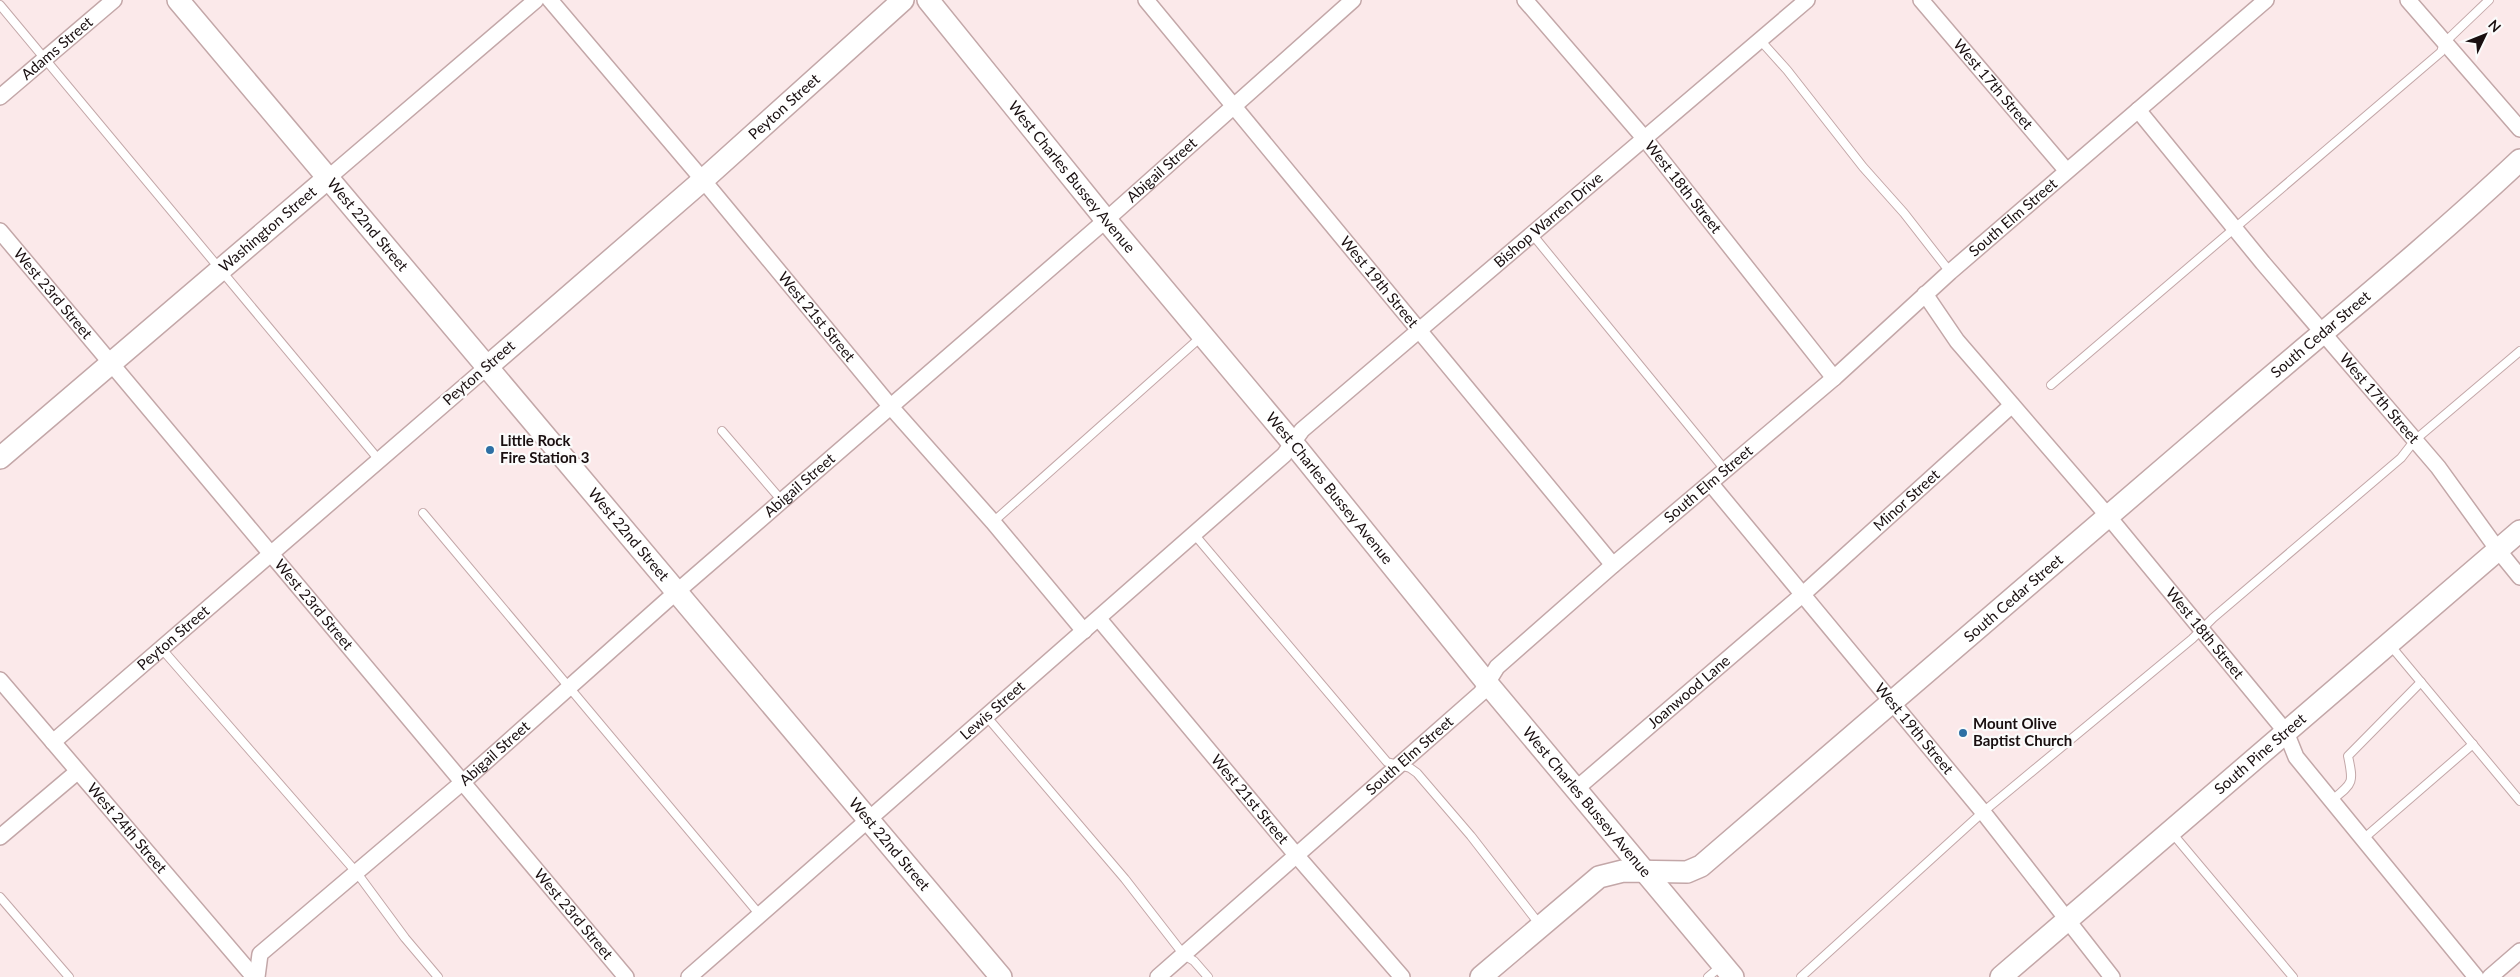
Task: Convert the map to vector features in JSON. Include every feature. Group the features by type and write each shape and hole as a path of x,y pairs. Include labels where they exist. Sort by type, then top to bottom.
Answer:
{"street":[{"name":"Adams Street","path":"0,97 114,0"},
{"name":"West 22nd Street","path":"178,0 1001,977"},
{"name":"Washington Street","path":"0,458 536,0"},
{"name":"West 21st Street","path":"550,0 703,180 891,407 994,522 1084,631"},
{"name":"Peyton Street","path":"53,742 703,180 903,0"},
{"name":"West Charles Bussey Avenue","path":"928,0 1106,220 1292,442 1486,683 1643,870 1721,973"},
{"name":"West 19th Street","path":"1146,0 1614,565"},
{"name":"Abigail Street","path":"255,977 260,954 464,782 677,593 1106,220 1353,0"},
{"name":"West 18th Street","path":"1525,0 1645,139 1834,378"},
{"name":"Bishop Warren Drive","path":"1292,442 1302,430 1419,329 1808,0"},
{"name":"West 17th Street","path":"1920,0 2066,170"},
{"name":"South Elm Street","path":"1158,977 1481,694 1497,667 1834,378 1925,294 2066,170 2266,0"},
{"path":"2408,0 2520,129"},
{"name":"West 17th Street","path":"2138,110 2234,228 2438,467 2498,550 2520,577"},
{"name":"South Cedar Street","path":"1481,977 1540,925 1600,877 1614,872 1643,870 1677,873 1686,872 1701,866 1894,704 2108,516 2441,232 2520,160"},
{"name":"West 23rd Street","path":"0,231 626,977"},
{"name":"West 18th Street","path":"1925,294 1956,341 2108,516 2286,732 2296,757 2476,977"},
{"name":"Minor Street","path":"1802,595 2012,405"},
{"name":"Lewis Street","path":"689,977 1284,455 1292,442"},
{"name":"West 19th Street","path":"1711,484 1983,812 2112,977"},
{"name":"South Pine Street","path":"2001,977 2520,531"},
{"name":"Joanwood Lane","path":"1576,789 1802,595"},
{"name":"West 21st Street","path":"1099,619 1297,856 1402,977"},
{"name":"West 24th Street","path":"0,680 255,977"},
{"path":"0,837 78,772"},
{"path":"2490,977 2520,951"}],"lane":[{"path":"2051,385 2441,52 2444,43 2489,0"},
{"path":"0,5 379,460"},
{"path":"1760,40 1787,70 1863,167 1904,213 1950,272"},
{"path":"1532,234 1726,471"},
{"path":"994,522 1203,335"},
{"path":"1801,977 1983,812 2202,630 2213,618 2401,458 2415,440 2520,351"},
{"path":"722,431 783,502"},
{"path":"423,513 760,915"},
{"path":"1194,534 1387,762 1410,768 1417,774 1471,836 1540,925"},
{"path":"2388,644 2520,801"},
{"path":"161,648 358,873 405,938 438,977"},
{"path":"2331,801 2349,786 2353,773 2348,756 2420,680"},
{"path":"987,717 1126,879 1184,955 1194,961 1208,977"},
{"path":"2362,840 2473,744"},
{"path":"2171,832 2293,977"},
{"path":"0,897 69,977"}],"place":[{"name":"Little Rock Fire Station 3","path":"490,450"},
{"name":"Mount Olive Baptist Church","path":"1963,733"}]}
